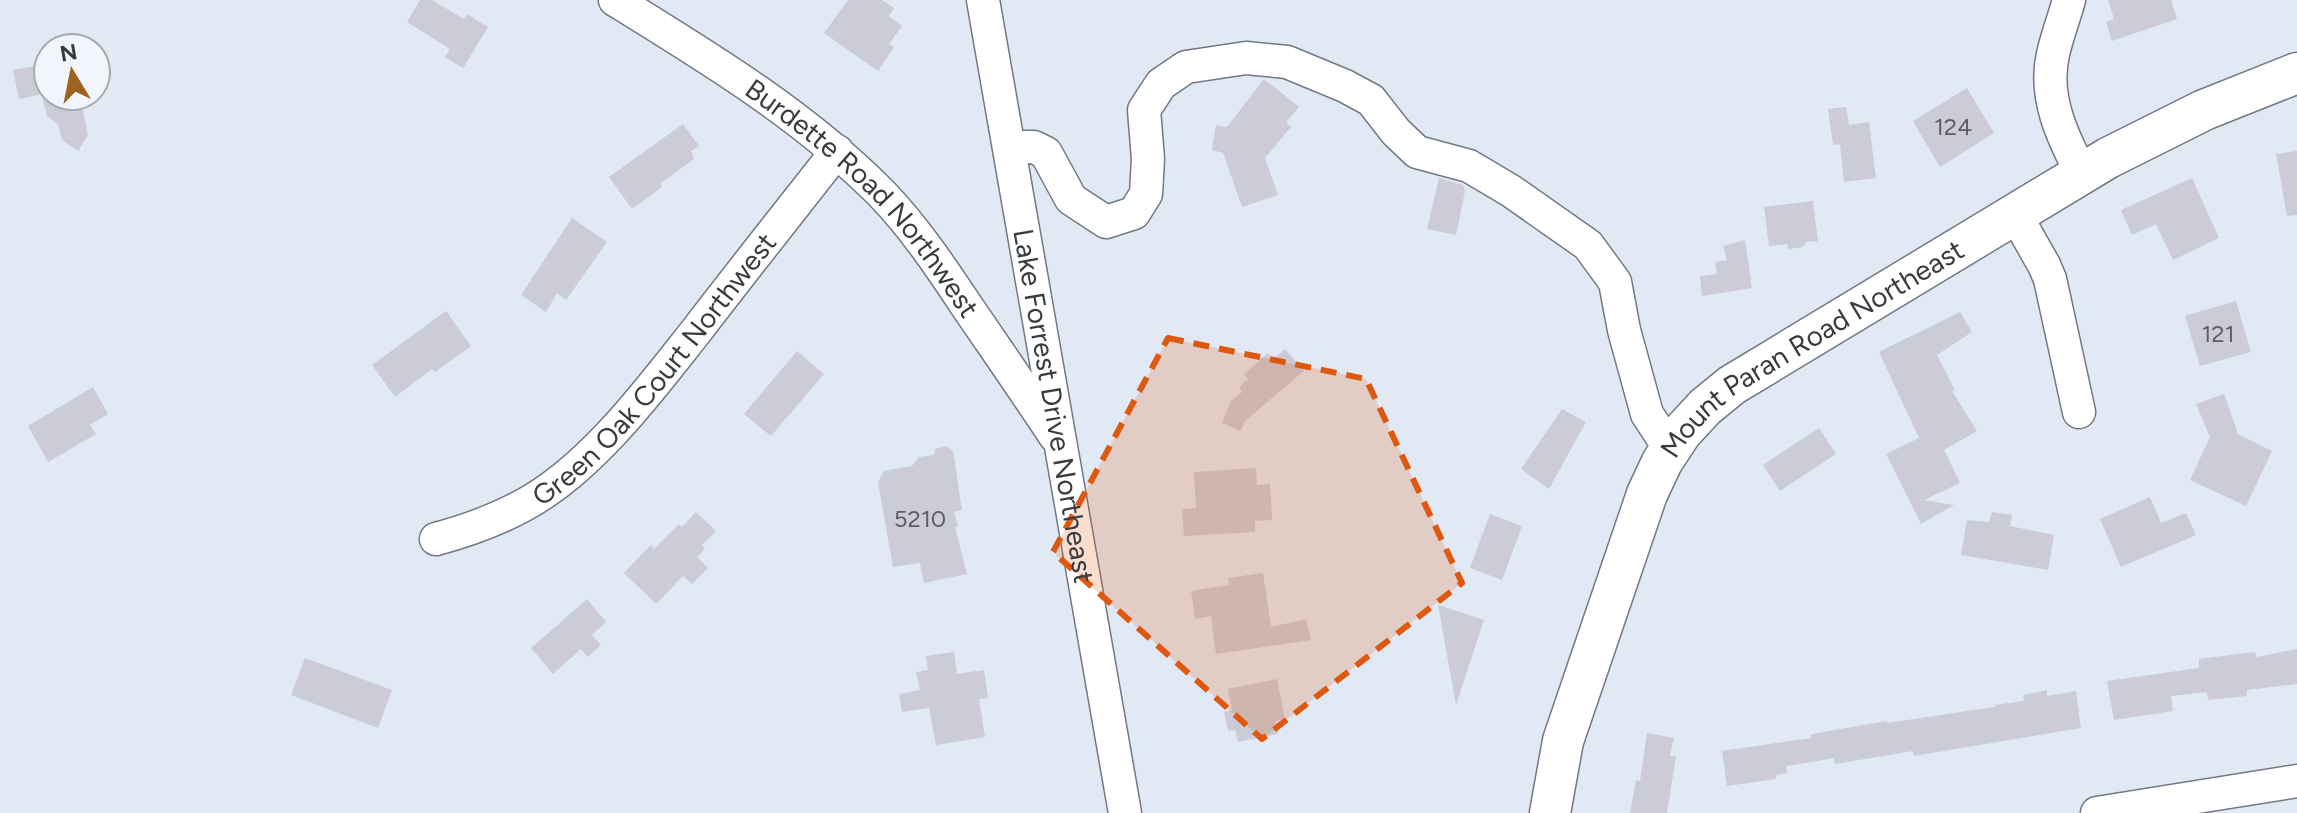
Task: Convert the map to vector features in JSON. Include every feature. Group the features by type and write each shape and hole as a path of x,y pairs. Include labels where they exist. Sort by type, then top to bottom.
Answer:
{"main road":[{"name":"Mount Paran Road Northeast","path":"1550,813 1563,741 1647,494 1670,449 1705,407 1732,385 2082,174 2204,110 2297,73"}],"street":[{"name":"Burdette Road Northwest","path":"615,0 783,109 837,151 883,195 926,245 1061,446"},
{"name":"Lake Forrest Drive Northeast","path":"983,0 1125,813"},
{"path":"2069,0 2053,55 2052,97 2061,131 2082,174"},
{"path":"1009,147 1034,147 1046,153 1071,199 1106,222 1134,213 1146,194 1148,159 1144,110 1161,84 1186,67 1246,58 1287,62 1345,86 1371,100 1396,132 1417,152 1469,166 1511,191 1588,245 1615,282 1624,330 1647,414 1670,449"},
{"name":"Green Oak Court Northwest","path":"436,539 475,528 513,512 552,488 588,457 656,382 837,151"},
{"path":"2015,214 2050,279 2079,412"},
{"path":"2097,813 2297,781"}],"highlighted area":[{"path":"1168,338 1366,379 1462,583 1262,739 1053,552"}],"building":[{"path":"420,0 432,0 464,19 467,14 488,27 463,68 445,57 450,49 407,22"},
{"path":"848,0 882,0 894,8 889,16 902,26 889,44 894,47 878,71 824,33"},
{"path":"2108,0 2171,0 2177,19 2112,41 2106,22 2114,19"},
{"path":"32,67 32,96 19,99 13,70"},
{"path":"1264,79 1299,107 1286,122 1291,127 1265,158 1278,195 1242,207 1223,153 1212,150 1216,125 1227,127"},
{"path":"1967,88 1994,133 1940,167 1913,121"},
{"path":"1846,107 1849,125 1869,122 1876,178 1844,182 1840,144 1833,145 1828,109"},
{"path":"46,112 83,112 88,135 78,151 62,140 58,124"},
{"path":"683,124 699,146 691,151 694,159 632,209 609,177"},
{"path":"2297,151 2297,215 2287,216 2276,154"},
{"path":"1439,178 1463,185 1465,191 1456,235 1427,229"},
{"path":"2192,178 2219,238 2173,260 2156,224 2132,235 2121,210"},
{"path":"1813,201 1818,241 1788,249 1787,244 1769,246 1764,207"},
{"path":"572,218 607,242 566,300 557,293 546,312 521,295"},
{"path":"1745,240 1752,288 1702,296 1700,276 1717,274 1715,262 1727,260 1723,246"},
{"path":"2236,301 2251,352 2200,366 2185,316"},
{"path":"446,311 471,346 435,372 432,369 395,397 372,365"},
{"path":"1960,312 1972,332 1937,355 1955,390 1952,391 1977,431 1944,450 1960,483 1924,500 1954,505 1921,524 1886,454 1919,438 1879,352"},
{"path":"1285,349 1304,371 1245,421 1241,431 1222,423 1231,401 1242,392 1239,387 1248,379 1244,374 1268,353 1273,359"},
{"path":"797,351 824,374 771,436 744,414"},
{"path":"93,387 108,414 90,425 96,434 48,462 28,426"},
{"path":"2224,394 2238,434 2272,451 2246,506 2190,480 2210,437 2196,404"},
{"path":"1562,409 1586,422 1549,489 1521,469"},
{"path":"1819,428 1836,454 1780,491 1763,465"},
{"path":"946,446 953,451 955,463 962,510 954,512 958,527 955,527 967,574 924,583 920,563 893,567 878,482 884,471 912,466 919,457 934,455 935,449"},
{"path":"1256,468 1257,485 1270,484 1272,520 1255,521 1255,532 1184,536 1182,509 1196,508 1194,472"},
{"path":"2150,497 2161,523 2186,513 2196,535 2121,567 2100,519"},
{"path":"696,512 716,531 702,545 705,549 697,557 708,568 692,584 683,576 656,604 624,573 651,545 654,549"},
{"path":"1992,512 2012,515 2010,526 2054,535 2048,570 1961,555 1967,520 1989,522"},
{"path":"1490,514 1522,526 1502,580 1470,568"},
{"path":"1263,573 1271,627 1306,619 1311,640 1216,654 1211,616 1195,619 1191,591 1229,585 1228,578"},
{"path":"587,599 606,622 592,635 601,645 588,657 581,649 553,674 531,648"},
{"path":"1438,605 1484,620 1456,705"},
{"path":"2297,649 2297,684 2247,690 2247,696 2208,700 2207,692 2171,696 2173,711 2114,720 2107,681 2199,668 2199,659 2255,652 2256,657"},
{"path":"954,652 957,674 984,670 988,698 979,699 985,737 936,745 929,708 902,712 899,694 920,690 916,672 928,670 926,656"},
{"path":"305,658 392,690 378,728 291,695"},
{"path":"1277,679 1285,719 1275,721 1278,734 1238,742 1235,730 1228,731 1224,712 1232,710 1228,689"},
{"path":"2047,690 2047,696 2076,691 2081,728 1914,756 1913,751 1835,764 1834,758 1786,766 1787,773 1776,775 1776,779 1727,786 1722,751 1811,738 1810,735 1817,733 1887,721 1995,707 2024,701 2023,695"},
{"path":"1647,733 1674,738 1670,756 1676,756 1667,813 1630,813 1636,780 1640,781"}]}
